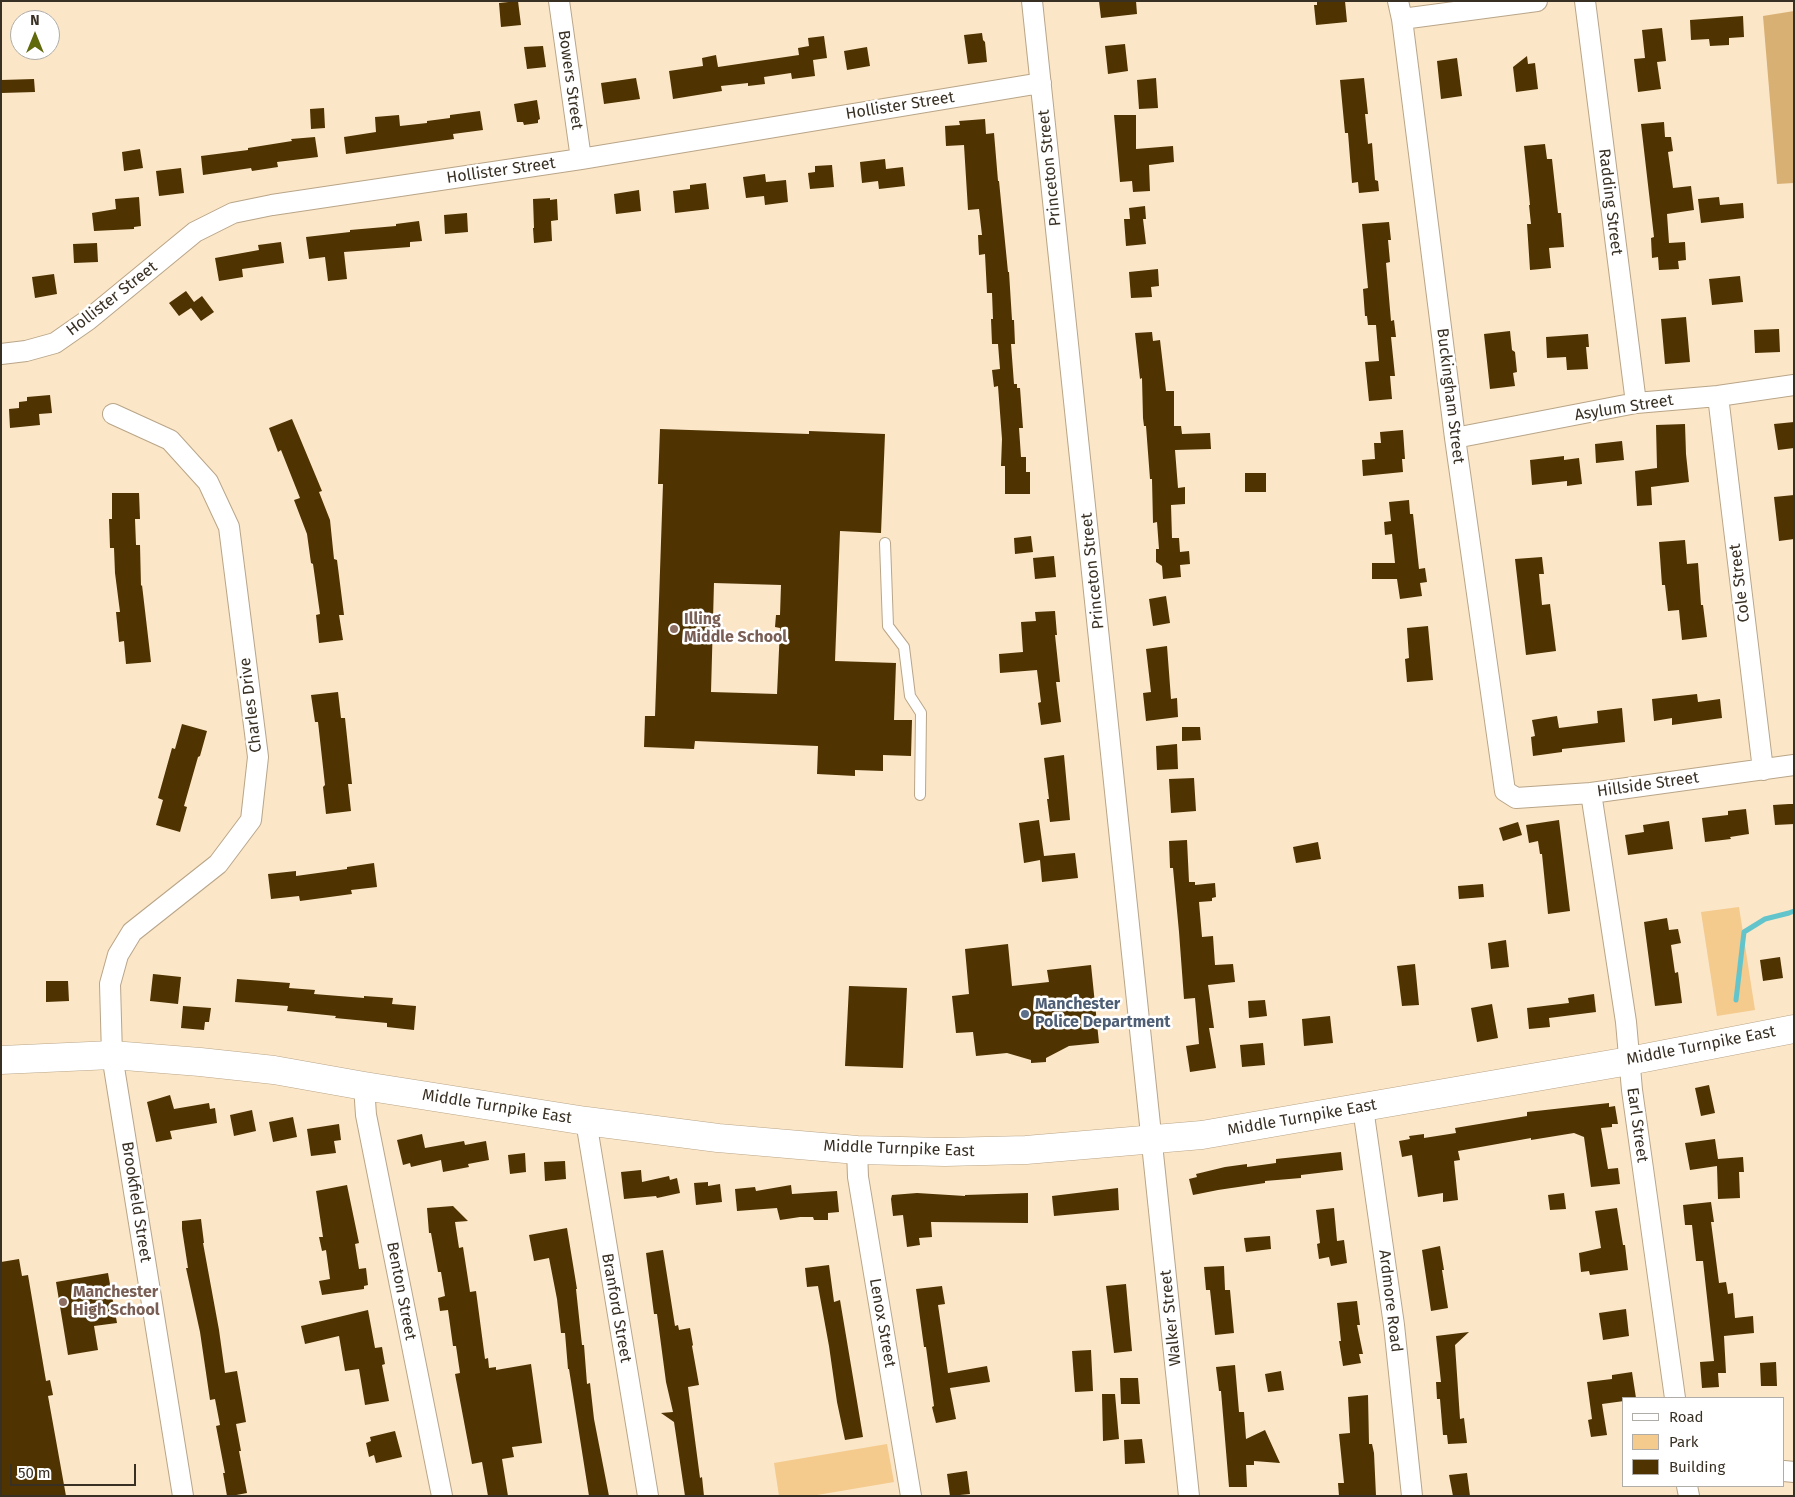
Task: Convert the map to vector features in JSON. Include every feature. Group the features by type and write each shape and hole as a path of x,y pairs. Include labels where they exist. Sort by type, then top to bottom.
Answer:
{"main road":[{"name":"Middle Turnpike East","path":"1,1060 112,1055 274,1070 586,1121 718,1138 857,1150 945,1152 1026,1150 1202,1135 1629,1061 1794,1029"}],"street":[{"name":"Bowers Street","path":"558,1 581,159"},
{"name":"Princeton Street","path":"1032,1 1153,1140"},
{"path":"1400,10 1537,1"},
{"name":"Radding Street","path":"1585,1 1636,403"},
{"name":"Buckingham Street","path":"1400,10 1456,438 1505,791"},
{"name":"Hollister Street","path":"1,354 26,351 55,343 88,320 195,232 233,213 272,205 581,159 1041,83"},
{"name":"Asylum Street","path":"1456,438 1636,403 1718,396 1794,385"},
{"name":"Cole Street","path":"1718,396 1763,770"},
{"name":"Charles Drive","path":"112,1055 110,984 118,955 132,932 218,864 251,820 258,757 229,527 208,482 170,440 113,414"},
{"name":"Hillside Street","path":"1505,791 1516,798 1591,793 1794,765"},
{"name":"Earl Street","path":"1591,793 1626,1022 1629,1061 1675,1397"},
{"name":"Brookfield Street","path":"112,1055 183,1496"},
{"name":"Benton Street","path":"364,1086 366,1116 442,1496"},
{"name":"Ardmore Road","path":"1363,1108 1394,1325 1412,1496"},
{"name":"Branford Street","path":"586,1121 648,1496"},
{"name":"Walker Street","path":"1153,1140 1190,1496"},
{"name":"Lenox Street","path":"857,1150 858,1177 911,1496"}],"lane":[{"path":"885,544 888,626 904,647 910,696 921,713 920,795"}],"green space":[{"path":"1739,907 1755,1010 1717,1016 1701,912"},
{"path":"887,1444 894,1482 811,1496 779,1496 774,1463"}],"shaded area":[{"path":"1794,11 1794,183 1777,184 1763,16"}],"building":[{"path":"518,1 521,25 501,27 499,3"},
{"path":"1099,1 1136,1 1137,14 1101,18"},
{"path":"1317,1 1345,1 1347,22 1316,25 1314,5 1317,5"},
{"path":"1743,16 1744,37 1729,38 1729,45 1710,46 1709,39 1691,40 1690,20"},
{"path":"1662,28 1666,61 1657,62 1661,89 1638,92 1634,59 1645,58 1642,30"},
{"path":"982,33 987,62 968,64 964,35"},
{"path":"824,36 827,58 813,60 815,76 792,79 791,73 764,77 765,84 748,86 748,83 721,86 722,91 673,99 669,71 703,66 702,58 716,55 718,67 799,55 798,48 809,46 808,38"},
{"path":"1125,44 1128,71 1108,74 1105,46"},
{"path":"543,46 546,67 527,69 524,47"},
{"path":"867,47 870,66 847,70 844,51"},
{"path":"1527,56 1528,64 1535,63 1538,89 1516,92 1513,67"},
{"path":"1457,58 1462,96 1441,99 1437,61"},
{"path":"636,78 640,99 604,104 601,83"},
{"path":"1156,78 1158,108 1139,109 1137,80"},
{"path":"1364,78 1368,114 1365,114 1368,144 1372,143 1375,180 1378,181 1379,191 1359,193 1358,182 1352,183 1348,133 1345,133 1340,80"},
{"path":"34,79 35,92 1,93 1,80"},
{"path":"537,100 540,119 538,123 524,125 523,122 517,122 514,104"},
{"path":"324,108 325,128 311,129 310,109"},
{"path":"480,111 483,130 453,134 454,139 346,154 344,137 376,132 375,117 399,115 400,126 427,123 427,121 450,118 450,115"},
{"path":"1114,115 1136,115 1136,149 1173,146 1174,162 1149,165 1150,191 1133,192 1132,181 1120,182"},
{"path":"985,119 986,134 994,133 1009,272 1012,320 1014,320 1015,344 1011,344 1014,384 1017,384 1017,388 1020,388 1023,428 1019,428 1021,457 1026,457 1026,472 1030,472 1030,494 1005,494 1005,466 1001,466 1002,439 998,386 994,387 992,370 1000,369 998,344 992,344 992,293 987,293 985,254 979,255 978,235 982,235 979,209 968,210 964,145 946,146 945,126 960,125 959,121"},
{"path":"1664,122 1665,137 1671,137 1673,151 1668,152 1673,188 1691,186 1694,210 1667,214 1669,243 1685,242 1686,260 1678,261 1679,269 1659,270 1658,257 1652,258 1651,238 1654,237 1641,124"},
{"path":"315,137 318,157 277,162 278,167 252,171 251,168 203,175 201,156 248,150 248,148 292,141 291,139"},
{"path":"1545,144 1547,159 1552,159 1558,213 1561,213 1564,247 1549,248 1551,268 1530,270 1527,224 1531,224 1524,146"},
{"path":"140,149 143,168 124,171 122,152"},
{"path":"885,159 886,169 903,167 905,186 879,189 878,181 862,183 860,162"},
{"path":"832,165 834,187 810,189 808,173 815,172 815,166"},
{"path":"181,168 184,193 159,196 156,171"},
{"path":"765,174 766,182 786,180 788,202 765,205 764,196 746,198 743,177"},
{"path":"706,183 709,209 675,213 673,191 690,189 690,185"},
{"path":"639,190 641,211 616,214 614,194"},
{"path":"139,197 141,226 134,227 134,229 94,231 92,213 116,209 115,199"},
{"path":"1719,197 1720,205 1743,203 1744,218 1701,223 1698,199"},
{"path":"550,198 550,200 557,199 558,220 551,221 552,241 534,243 533,199"},
{"path":"1145,206 1146,219 1143,219 1146,244 1126,246 1124,219 1130,219 1129,208"},
{"path":"467,213 468,232 445,234 444,215"},
{"path":"419,221 422,241 410,242 410,247 344,252 347,279 328,281 325,257 309,259 306,237 350,232 350,230 396,226 396,224"},
{"path":"1389,222 1391,240 1388,240 1390,262 1386,263 1391,321 1394,320 1396,337 1391,337 1395,376 1390,376 1392,399 1369,401 1365,362 1379,361 1376,325 1368,325 1367,316 1365,316 1363,289 1368,288 1362,224"},
{"path":"281,242 284,263 242,269 243,277 219,281 215,258 259,250 258,245"},
{"path":"97,243 98,262 74,263 73,244"},
{"path":"1158,269 1159,286 1151,287 1152,297 1131,298 1129,272"},
{"path":"54,274 57,294 35,298 32,277"},
{"path":"1740,276 1743,302 1712,305 1709,279"},
{"path":"186,291 194,302 202,296 214,312 201,321 191,308 179,316 169,303"},
{"path":"1686,317 1690,362 1665,364 1661,319"},
{"path":"1779,329 1780,352 1755,353 1754,330"},
{"path":"1510,331 1517,372 1513,373 1515,386 1490,389 1484,334"},
{"path":"1152,332 1153,341 1160,340 1166,391 1174,391 1174,426 1181,426 1182,434 1210,433 1211,449 1175,450 1178,488 1185,487 1185,504 1171,505 1172,538 1179,538 1180,552 1189,551 1190,564 1180,565 1181,577 1163,579 1162,566 1156,562 1156,549 1159,549 1157,522 1153,523 1152,479 1150,479 1146,426 1144,426 1143,418 1142,378 1140,379 1135,333"},
{"path":"1588,334 1589,347 1586,347 1588,369 1567,370 1566,357 1547,358 1546,337"},
{"path":"50,395 52,413 39,414 40,425 10,428 9,409 19,408 19,402 27,401 27,397"},
{"path":"292,419 322,491 319,492 330,520 334,559 337,560 344,615 339,615 343,640 319,643 316,615 320,614 313,564 311,563 307,534 294,500 300,498 281,450 278,452 269,428"},
{"path":"1794,422 1794,448 1778,450 1774,424"},
{"path":"1685,424 1689,482 1651,487 1652,505 1637,506 1635,471 1657,468 1656,425"},
{"path":"660,429 809,434 809,431 885,434 881,533 840,531 835,661 896,663 894,720 912,720 911,756 883,755 883,771 855,770 855,776 817,774 818,746 695,741 694,749 644,747 645,716 655,716 663,484 658,484","holes":["714,583 781,585 780,615 776,615 775,627 780,628 777,694 711,692"]},
{"path":"1403,430 1405,459 1402,459 1403,472 1363,476 1362,460 1375,459 1374,443 1381,443 1380,432"},
{"path":"1622,441 1624,460 1596,463 1595,444"},
{"path":"1564,456 1564,460 1579,458 1582,484 1567,486 1567,481 1532,485 1530,460"},
{"path":"1245,473 1266,473 1266,492 1245,492"},
{"path":"112,493 139,493 140,519 135,519 136,545 140,545 141,586 151,662 126,664 124,641 119,642 116,612 120,612 114,548 110,548 109,519 112,519"},
{"path":"1794,495 1794,539 1779,541 1774,497"},
{"path":"1409,500 1410,514 1413,514 1419,569 1425,568 1427,582 1420,583 1422,596 1400,599 1397,579 1372,579 1372,563 1395,563 1392,534 1385,535 1384,522 1391,521 1389,502"},
{"path":"1031,536 1033,552 1015,554 1014,538"},
{"path":"1685,540 1687,564 1698,563 1701,605 1703,605 1707,637 1682,640 1679,610 1668,611 1665,585 1662,585 1659,542"},
{"path":"1054,556 1056,577 1035,579 1033,558"},
{"path":"1542,557 1544,574 1539,574 1542,605 1550,604 1556,651 1526,655 1515,559"},
{"path":"1166,596 1170,623 1153,626 1149,599"},
{"path":"1055,611 1057,635 1055,635 1060,682 1056,682 1061,722 1041,725 1038,703 1041,702 1037,670 1000,673 999,654 1023,652 1021,622 1036,621 1035,612"},
{"path":"1428,626 1433,680 1407,682 1405,659 1409,658 1407,628"},
{"path":"1167,646 1171,699 1177,698 1178,717 1146,721 1143,693 1151,692 1146,649"},
{"path":"338,692 341,718 345,718 352,784 348,784 351,811 326,814 323,787 325,785 318,722 315,722 311,695"},
{"path":"1697,694 1698,702 1720,699 1722,718 1672,725 1672,718 1654,721 1652,699"},
{"path":"1622,708 1625,742 1562,749 1562,752 1533,756 1531,737 1535,736 1532,720 1557,716 1559,728 1598,723 1597,711"},
{"path":"182,724 207,731 184,806 187,807 180,832 156,825 163,800 158,798 172,748 175,749"},
{"path":"1182,727 1200,727 1201,740 1182,741"},
{"path":"1177,744 1178,769 1157,770 1156,746"},
{"path":"1064,755 1070,820 1050,822 1044,758"},
{"path":"1194,778 1196,811 1171,813 1169,779"},
{"path":"1794,804 1794,824 1775,825 1773,805"},
{"path":"1746,809 1749,834 1730,837 1731,839 1705,842 1702,818 1728,815 1728,811"},
{"path":"1039,820 1044,856 1075,853 1078,878 1042,882 1040,860 1024,863 1019,823"},
{"path":"1559,820 1570,911 1548,914 1542,854 1540,854 1538,841 1529,843 1526,825"},
{"path":"1669,821 1673,849 1628,855 1625,835 1644,832 1643,825"},
{"path":"1518,822 1522,835 1503,841 1499,828"},
{"path":"1187,840 1189,882 1195,882 1195,885 1215,883 1216,897 1212,898 1212,901 1199,902 1202,937 1213,936 1215,965 1233,964 1235,982 1208,985 1214,1028 1209,1028 1216,1068 1190,1072 1186,1046 1199,1044 1195,998 1184,999 1173,868 1170,868 1169,841"},
{"path":"1318,842 1321,859 1296,863 1293,847"},
{"path":"374,863 377,887 351,890 352,894 300,901 299,896 271,899 268,874 296,871 296,876"},
{"path":"1483,884 1484,897 1459,899 1458,886"},
{"path":"1667,918 1669,930 1678,929 1681,943 1671,945 1675,973 1678,972 1682,1003 1655,1006 1644,922"},
{"path":"1506,940 1509,967 1491,969 1488,943"},
{"name":"Manchester Police Department","path":"1008,944 1012,986 1049,982 1047,970 1091,965 1099,1043 1069,1046 1046,1058 1046,1062 1031,1063 1031,1060 1007,1053 976,1056 973,1032 956,1033 952,996 969,994 965,949"},
{"path":"1780,957 1783,978 1763,981 1760,960"},
{"path":"1415,964 1419,1005 1402,1006 1397,966"},
{"path":"153,974 181,977 178,1004 150,1001"},
{"path":"237,979 290,983 289,988 315,990 314,994 393,998 392,1004 416,1006 414,1030 387,1027 387,1023 287,1011 288,1006 235,1002"},
{"path":"46,981 68,981 69,1001 46,1002"},
{"path":"849,986 907,988 903,1068 845,1066"},
{"path":"1594,994 1596,1012 1549,1018 1550,1027 1529,1029 1527,1008 1569,1003 1568,998"},
{"path":"1265,1000 1267,1016 1249,1018 1248,1001"},
{"path":"1492,1004 1498,1038 1477,1042 1471,1008"},
{"path":"183,1006 211,1008 209,1022 205,1022 204,1030 181,1028"},
{"path":"1330,1016 1333,1043 1304,1046 1302,1019"},
{"path":"1263,1043 1265,1065 1242,1067 1240,1045"},
{"path":"1709,1085 1715,1113 1701,1116 1695,1088"},
{"path":"170,1095 174,1109 209,1103 210,1109 215,1108 217,1123 170,1131 172,1139 156,1142 147,1102"},
{"path":"1609,1103 1609,1107 1615,1106 1618,1124 1612,1124 1612,1127 1601,1128 1608,1169 1618,1168 1620,1184 1591,1187 1584,1137 1574,1133 1531,1140 1531,1138 1458,1151 1460,1160 1454,1161 1458,1200 1443,1202 1443,1193 1418,1197 1412,1155 1402,1157 1399,1141 1410,1139 1409,1136 1424,1134 1424,1138 1456,1133 1455,1128 1527,1116 1527,1112"},
{"path":"252,1110 256,1131 234,1136 230,1115"},
{"path":"293,1117 297,1137 273,1142 269,1122"},
{"path":"339,1124 341,1140 334,1141 336,1153 311,1156 307,1129"},
{"path":"422,1134 425,1148 464,1141 465,1145 486,1141 489,1160 468,1164 469,1167 443,1172 441,1160 411,1167 410,1163 403,1165 397,1140"},
{"path":"1715,1139 1718,1159 1743,1157 1744,1172 1739,1172 1740,1198 1718,1199 1717,1166 1690,1170 1685,1143"},
{"path":"1341,1152 1343,1170 1301,1175 1301,1178 1265,1181 1265,1183 1193,1195 1189,1179 1197,1177 1196,1174 1225,1167 1247,1164 1247,1167 1276,1163 1276,1159"},
{"path":"525,1153 526,1172 510,1174 508,1155"},
{"path":"565,1161 566,1179 545,1181 544,1162"},
{"path":"641,1170 642,1182 669,1176 670,1180 677,1178 680,1193 657,1198 656,1196 624,1199 621,1172"},
{"path":"708,1182 708,1186 720,1184 722,1202 696,1205 694,1183"},
{"path":"347,1185 359,1243 355,1244 359,1269 366,1268 368,1285 364,1286 364,1289 322,1295 319,1281 330,1279 326,1250 322,1251 319,1237 323,1237 316,1191"},
{"path":"791,1185 792,1194 837,1191 839,1212 828,1213 828,1220 800,1217 780,1220 777,1208 737,1211 735,1189 755,1187 756,1191"},
{"path":"1118,1188 1119,1210 1054,1216 1052,1196"},
{"path":"917,1193 965,1196 1028,1193 1028,1223 931,1222 932,1237 919,1238 920,1245 907,1247 903,1215 893,1216 891,1199 892,1195"},
{"path":"1564,1193 1566,1209 1550,1210 1548,1195"},
{"path":"1711,1202 1714,1222 1711,1222 1719,1283 1726,1282 1728,1294 1733,1293 1735,1318 1753,1316 1754,1333 1724,1336 1726,1373 1718,1373 1719,1387 1702,1388 1700,1362 1714,1361 1703,1261 1696,1261 1692,1225 1685,1225 1683,1205"},
{"path":"453,1206 468,1221 455,1222 459,1248 463,1247 470,1292 476,1291 485,1359 488,1358 489,1368 496,1367 496,1370 531,1364 542,1443 512,1447 514,1457 502,1459 508,1496 488,1496 482,1462 472,1464 455,1374 460,1373 456,1346 453,1346 448,1310 440,1311 438,1298 445,1296 441,1272 438,1272 431,1233 429,1233 427,1208"},
{"path":"1334,1208 1337,1241 1344,1240 1347,1263 1331,1266 1329,1257 1319,1259 1317,1244 1320,1243 1316,1210"},
{"path":"1617,1208 1628,1270 1590,1275 1589,1271 1581,1272 1579,1253 1601,1248 1595,1211"},
{"path":"201,1219 203,1243 225,1373 237,1371 246,1422 236,1424 247,1493 231,1496 227,1496 223,1473 225,1473 216,1426 220,1425 215,1399 210,1400 200,1332 186,1268 188,1268 182,1221"},
{"path":"567,1228 577,1289 587,1384 590,1383 594,1419 609,1496 589,1496 568,1369 565,1333 561,1333 549,1258 534,1261 529,1235"},
{"path":"1270,1236 1271,1249 1246,1252 1244,1238"},
{"path":"1440,1246 1448,1308 1431,1311 1422,1250"},
{"path":"663,1250 675,1326 678,1325 679,1330 690,1328 693,1345 699,1385 688,1387 704,1496 685,1496 674,1422 661,1413 673,1412 666,1382 657,1314 654,1314 646,1253"},
{"path":"19,1259 22,1276 28,1275 46,1381 50,1380 53,1395 48,1396 66,1496 1,1496 1,1262"},
{"path":"829,1265 834,1302 840,1300 863,1437 845,1440 818,1286 807,1287 805,1268"},
{"path":"1224,1266 1225,1290 1230,1290 1234,1333 1215,1335 1210,1290 1206,1290 1204,1267"},
{"path":"108,1273 117,1323 94,1326 98,1350 68,1355 56,1282"},
{"path":"1126,1284 1132,1351 1114,1353 1106,1286"},
{"path":"942,1286 945,1304 938,1305 948,1373 987,1366 990,1382 950,1388 956,1419 936,1423 932,1407 934,1406 926,1347 924,1347 916,1289"},
{"path":"1357,1301 1360,1325 1357,1325 1363,1354 1359,1354 1361,1363 1343,1366 1339,1341 1341,1341 1337,1303"},
{"path":"1626,1309 1629,1336 1603,1340 1599,1313"},
{"path":"368,1310 375,1348 382,1347 385,1364 382,1365 389,1401 365,1405 359,1369 345,1371 339,1336 305,1344 301,1326"},
{"path":"1469,1332 1455,1345 1460,1419 1464,1418 1467,1443 1448,1444 1447,1435 1443,1435 1440,1399 1437,1399 1436,1382 1441,1382 1436,1336"},
{"path":"1091,1350 1093,1391 1075,1392 1072,1351"},
{"path":"1776,1362 1777,1386 1761,1386 1760,1363"},
{"path":"1235,1365 1239,1412 1244,1412 1246,1439 1265,1430 1280,1463 1254,1461 1254,1465 1246,1465 1247,1487 1229,1487 1221,1391 1219,1391 1216,1367"},
{"path":"1281,1371 1284,1390 1268,1392 1265,1374"},
{"path":"1632,1372 1636,1397 1622,1397 1622,1401 1602,1404 1607,1435 1591,1437 1588,1420 1592,1419 1587,1382 1612,1379 1612,1375"},
{"path":"1120,1378 1138,1378 1140,1404 1121,1404"},
{"path":"1102,1394 1115,1394 1119,1439 1103,1441"},
{"path":"1368,1395 1369,1444 1372,1444 1374,1453 1376,1496 1339,1496 1338,1483 1344,1483 1339,1434 1350,1433 1348,1397"},
{"path":"395,1431 402,1457 376,1463 374,1455 369,1457 366,1443 371,1441 370,1437"},
{"path":"1142,1439 1145,1463 1125,1464 1124,1440"},
{"path":"967,1471 970,1494 950,1496 947,1474"},
{"path":"1467,1473 1470,1496 1453,1496 1449,1475"}],"waterway":[{"path":"1736,1000 1744,932 1765,919 1794,911"}],"place":[{"name":"Illing Middle School","path":"674,629"},
{"name":"Manchester Police Department","path":"1025,1014"},
{"name":"Manchester High School","path":"63,1302"}]}
